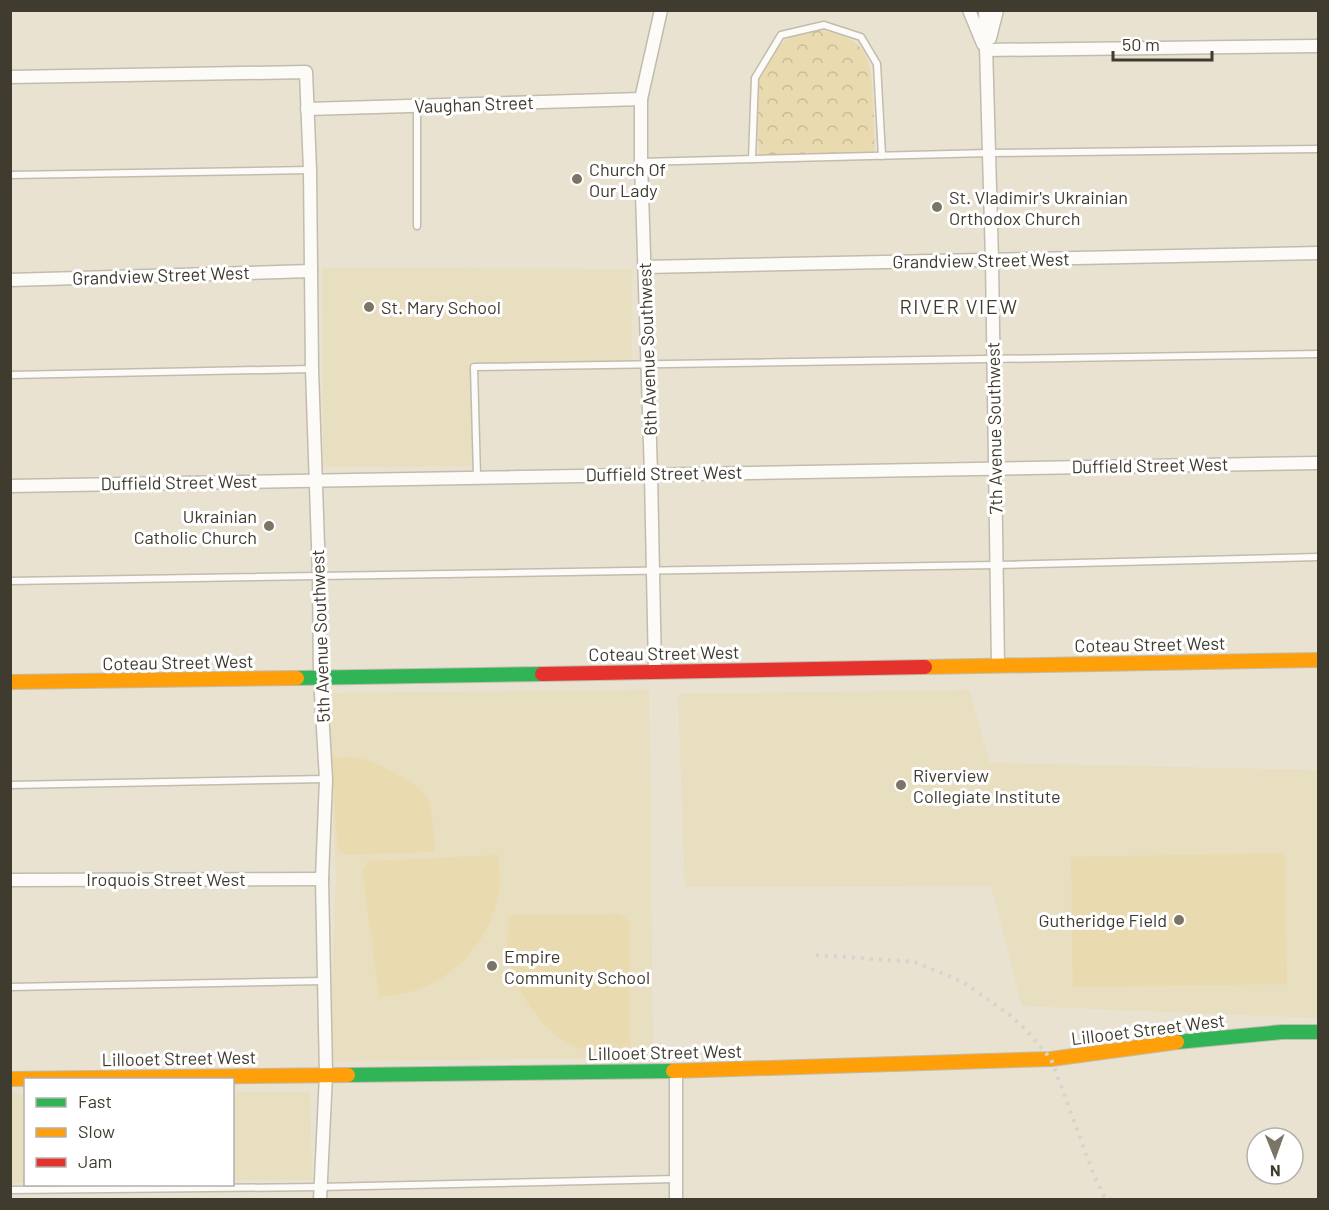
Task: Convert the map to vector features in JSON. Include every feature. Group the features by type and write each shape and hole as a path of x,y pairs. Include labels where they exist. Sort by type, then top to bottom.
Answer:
{"street":[{"name":"6th Avenue Southwest","path":"655,671 641,99 661,10"},
{"path":"969,10 986,50"},
{"name":"7th Avenue Southwest","path":"985,10 992,260 998,665"},
{"path":"986,50 998,10"},
{"path":"986,50 1318,46"},
{"name":"5th Avenue Southwest","path":"10,77 306,72 310,170 314,480 319,575 320,678 326,779 322,879 326,1075 320,1193"},
{"name":"Vaughan Street","path":"308,109 641,99"},
{"name":"Grandview Street West","path":"644,267 1318,253"},
{"name":"Grandview Street West","path":"10,280 311,271"},
{"name":"Duffield Street West","path":"10,486 1318,463"},
{"name":"Coteau Street West","path":"10,682 1318,660"},
{"name":"Iroquois Street West","path":"10,880 322,879"},
{"name":"Lillooet Street West","path":"10,1078 676,1071 1050,1059 1196,1040 1282,1032 1318,1032"},
{"path":"676,1071 676,1200"}],"lane":[{"path":"752,159 755,78 781,35 824,25 861,37 877,64 882,156"},
{"path":"417,105 417,226"},
{"path":"641,162 989,153 1318,149"},
{"path":"10,175 310,170"},
{"path":"477,476 474,367 1318,354"},
{"path":"10,375 312,369"},
{"path":"10,581 996,565 1318,557"},
{"path":"10,785 326,779"},
{"path":"10,987 324,981"},
{"path":"10,1190 320,1193 676,1179"}],"shaded area":[{"path":"322,268 632,269 632,364 474,367 476,466 323,467"},
{"name":"Empire Community School","path":"649,690 653,1058 330,1061 336,874 326,693"},
{"path":"969,690 990,763 1318,770 1318,1018 1022,1006 991,886 685,887 678,694"},
{"path":"234,1092 310,1092 312,1180 234,1180"},
{"path":"11,1094 24,1094 24,1183 11,1183"}],"green space":[{"path":"817,30 846,37 856,43 868,60 872,85 875,153 759,156 756,98 758,82 765,64 783,42 799,33"},
{"path":"331,758 366,760 396,773 422,791 431,808 435,852 347,855 338,850"},
{"name":"Gutheridge Field","path":"1285,853 1287,984 1073,987 1071,857"},
{"path":"498,855 500,887 495,910 488,926 467,956 454,969 423,987 406,993 379,997 363,875 363,869 368,861"},
{"path":"620,914 630,922 630,1049 580,1048 567,1043 555,1034 543,1023 524,997 511,969 508,956 509,915"}],"railway":[{"path":"816,955 915,962 963,982 1010,1015 1051,1059 1095,1178 1106,1200"}],"traffic: fast":[{"path":"297,678 542,674"},
{"path":"1177,1042 1282,1032 1318,1032"},
{"path":"348,1075 673,1071"}],"traffic: slow":[{"path":"925,667 1318,660"},
{"path":"10,682 297,678"},
{"path":"673,1071 1051,1059 1177,1042"},
{"path":"94,1078 348,1075"},
{"path":"10,1079 24,1079"}],"traffic: jam":[{"path":"542,674 925,667"}],"place":[{"name":"Church Of Our Lady","path":"577,179"},
{"name":"St. Vladimir's Ukrainian Orthodox Church","path":"937,207"},
{"name":"St. Mary School","path":"369,307"},
{"name":"Ukrainian Catholic Church","path":"269,526"},
{"name":"Riverview Collegiate Institute","path":"901,785"},
{"name":"Gutheridge Field","path":"1179,920"},
{"name":"Empire Community School","path":"492,966"}],"district":[{"name":"RIVER VIEW","path":"959,306"}]}
